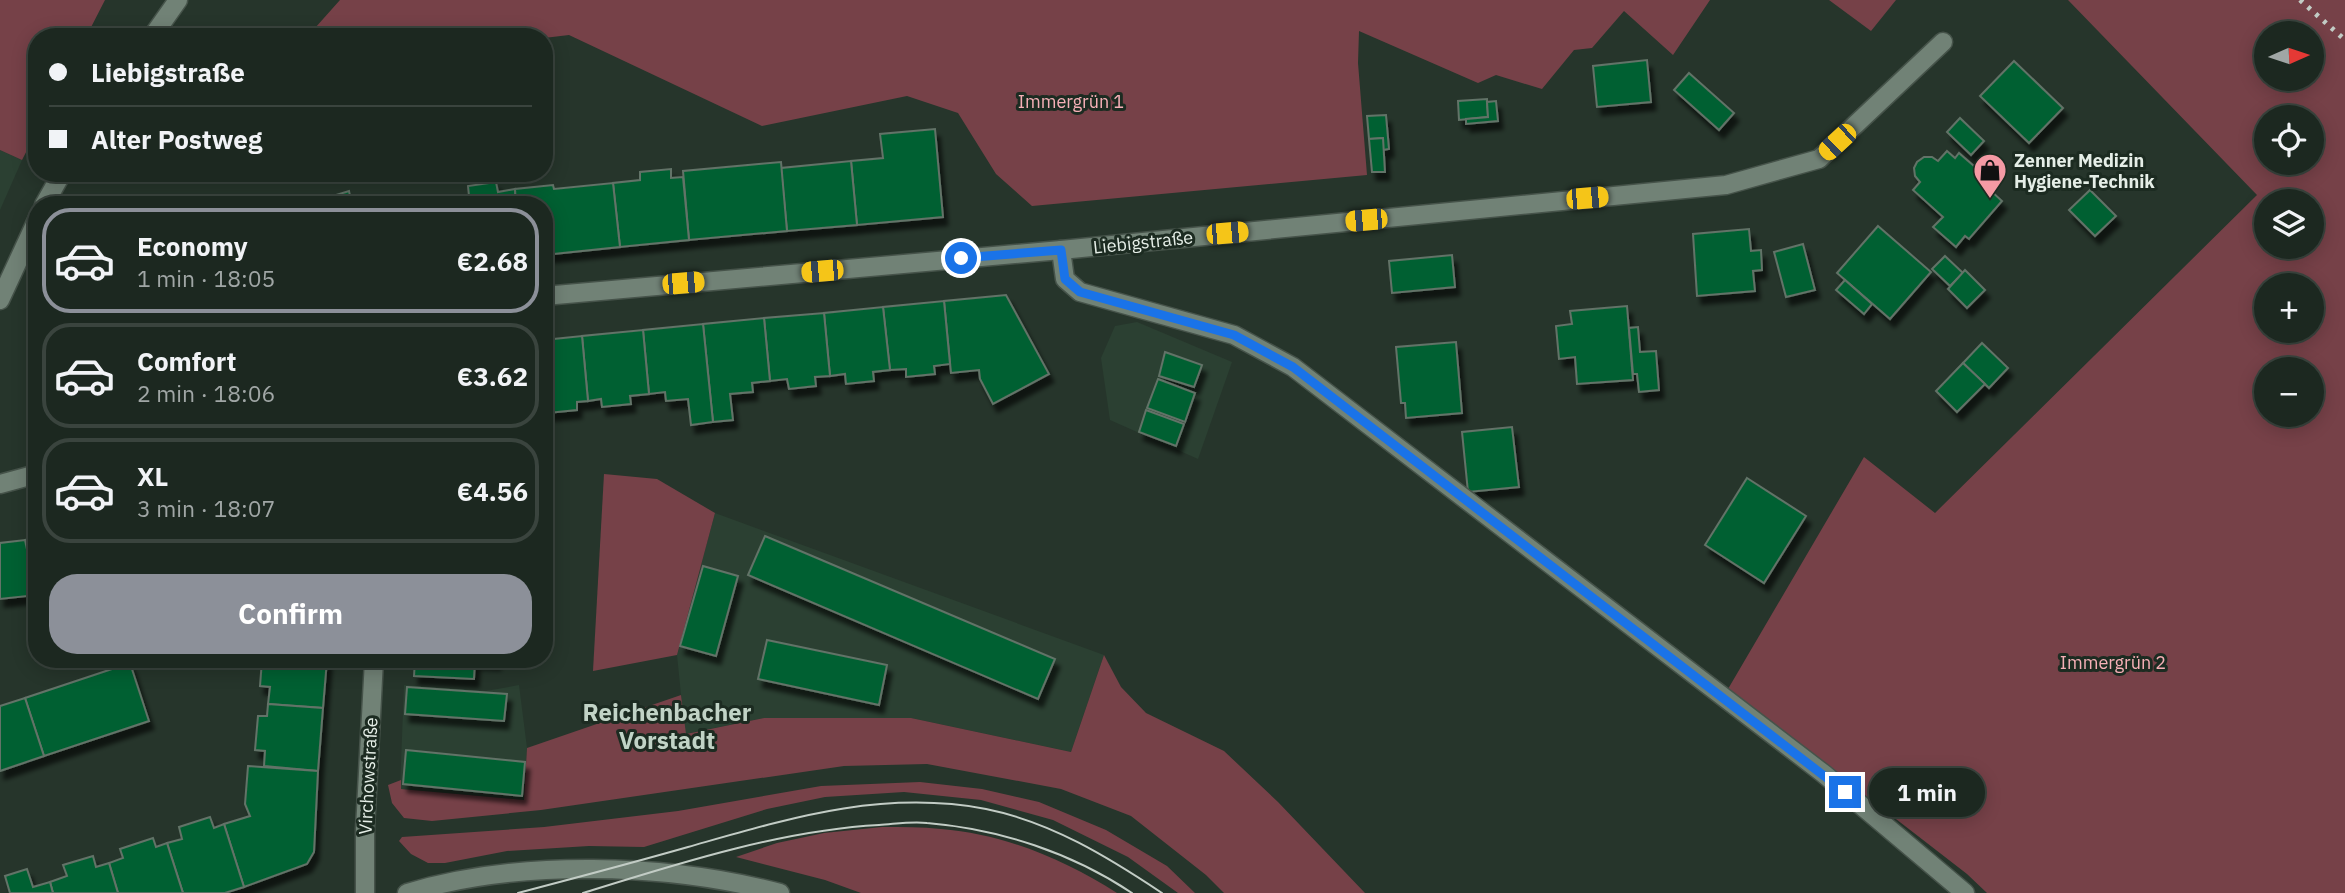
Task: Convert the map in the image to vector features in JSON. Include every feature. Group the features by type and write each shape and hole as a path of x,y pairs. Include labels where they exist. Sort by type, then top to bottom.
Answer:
{"street":[{"path":"158,28 178,0"},
{"name":"Liebigstraße","path":"553,295 1061,250 1726,185 1819,159 1943,43"},
{"path":"0,300 28,239"},
{"path":"1061,250 1065,279 1080,292 1234,335 1302,374 1824,774 1965,893"},
{"path":"0,484 28,476"},
{"name":"Virchowstraße","path":"365,893 365,829 374,668"},
{"path":"407,893 479,876 519,872 609,870 655,871 749,885 780,893"}],"shaded area":[{"path":"0,150 22,160 0,210"},
{"path":"1137,322 1232,362 1198,459 1110,420 1101,358 1115,326"},
{"path":"715,513 1104,655 1071,752 911,718 764,718 685,734 677,655"},
{"path":"404,685 486,691 519,685 527,748 524,800 400,789"}],"green space":[{"path":"0,0 105,0 91,28 28,28 28,148 22,160 0,150"},
{"name":"Immergrün 1","path":"340,0 1710,0 1673,55 1624,11 1592,48 1574,50 1542,89 1496,75 1478,83 1359,31 1358,63 1367,175 1032,206 996,174 958,113 907,96 762,126 569,35 553,37 553,28 315,28"},
{"path":"1829,0 1896,0 1871,31"},
{"name":"Immergrün 2","path":"2068,0 2345,0 2345,893 1987,893 1967,874 1728,689 1864,457 1935,513 2254,198 2254,259 2324,259 2324,189 2254,189 2254,192"},
{"path":"604,474 657,479 715,513 677,655 593,671"},
{"path":"1104,655 1121,687 1146,713 1224,751 1278,802 1365,893 1224,893 1206,875 1131,816 1061,789 927,764 844,766 541,810 432,821 404,818 392,803 388,785 401,780 401,789 524,800 527,748 681,695 686,734 764,718 911,718 1071,752"},
{"path":"920,782 982,789 1039,802 1106,830 1167,866 1195,893 1178,893 1128,857 1053,820 981,800 904,792 825,797 767,809 644,847 589,846 507,851 445,863 428,863 411,854 399,841 402,837 544,827 678,811 821,786"},
{"path":"882,827 964,832 1010,842 1076,869 1117,893 861,893 825,880 736,857 777,843 824,833"}],"building":[{"path":"1647,60 1651,102 1597,107 1593,66"},
{"path":"2014,61 2063,108 2029,143 1980,96"},
{"path":"1689,73 1734,113 1719,130 1674,90"},
{"path":"1487,99 1488,117 1459,120 1458,101"},
{"path":"1496,101 1498,121 1466,124 1466,119 1488,117 1487,102"},
{"path":"1386,115 1389,149 1383,150 1383,138 1369,139 1367,116"},
{"path":"1960,118 1984,141 1971,155 1947,132"},
{"path":"935,129 943,217 857,225 851,161 883,158 880,134"},
{"path":"1383,138 1385,172 1372,172 1369,139"},
{"path":"1947,151 1955,158 1959,153 1982,173 1977,178 2002,201 1969,239 1965,236 1956,247 1933,227 1943,217 1913,190 1920,182 1915,176 1914,168 1917,162 1924,157 1932,157 1938,161"},
{"path":"851,161 857,225 787,231 781,168"},
{"path":"781,162 787,231 689,240 683,171"},
{"path":"671,169 671,178 683,177 689,240 620,247 613,183 640,180 640,172"},
{"path":"496,182 498,192 515,189 515,196 469,196 468,186"},
{"path":"613,183 620,247 553,254 553,196 515,196 515,189 553,185 554,189"},
{"path":"2090,190 2116,216 2095,236 2069,210"},
{"path":"349,191 350,196 333,196"},
{"path":"1878,226 1931,272 1890,319 1837,273"},
{"path":"1749,229 1751,251 1761,250 1762,270 1753,271 1755,291 1697,296 1693,234"},
{"path":"1803,244 1815,290 1786,297 1774,252"},
{"path":"1452,255 1455,287 1392,293 1389,261"},
{"path":"1945,256 1963,273 1950,286 1932,269"},
{"path":"1965,270 1985,290 1967,308 1948,289"},
{"path":"1845,280 1872,304 1864,314 1836,290"},
{"path":"1006,295 1049,374 993,404 980,379 979,370 951,373 944,301"},
{"path":"944,301 950,364 934,366 935,374 906,377 906,369 890,370 883,307"},
{"path":"1627,306 1633,380 1577,384 1575,357 1559,359 1556,326 1572,324 1570,311"},
{"path":"883,307 890,370 873,372 874,381 846,384 845,374 830,376 824,313"},
{"path":"824,313 830,376 815,377 816,386 789,389 787,379 770,381 764,318"},
{"path":"764,318 770,381 752,383 753,392 730,394 733,420 713,422 703,324"},
{"path":"703,324 713,422 691,425 688,399 666,401 665,392 649,394 643,330"},
{"path":"1638,327 1640,352 1656,351 1659,390 1639,392 1637,374 1633,374 1629,328"},
{"path":"643,330 649,394 630,396 631,404 602,407 601,399 588,401 582,336"},
{"path":"582,336 588,401 577,402 577,410 553,412 553,339"},
{"path":"1456,342 1462,413 1406,418 1405,403 1401,403 1396,347"},
{"path":"1982,343 2008,368 1989,388 1963,363"},
{"path":"1165,352 1202,365 1194,387 1159,376"},
{"path":"1963,363 1985,384 1957,412 1936,391"},
{"path":"1158,379 1195,393 1185,422 1147,408"},
{"path":"1146,410 1184,424 1176,446 1139,432"},
{"path":"1512,427 1519,487 1468,492 1462,432"},
{"path":"1747,478 1806,516 1764,583 1705,545"},
{"path":"765,536 1055,659 1038,699 748,575"},
{"path":"25,540 28,554 28,596 0,599 0,543"},
{"path":"703,566 738,576 716,656 680,646"},
{"path":"767,640 887,665 879,705 758,679"},
{"path":"115,668 132,668 149,721 44,756 25,698"},
{"path":"261,668 326,668 323,708 268,704 270,687 260,686"},
{"path":"414,668 475,668 474,679 414,676"},
{"path":"407,687 507,694 504,721 405,714"},
{"path":"25,698 44,756 0,771 0,706"},
{"path":"268,704 323,708 318,771 264,766 265,751 255,750 258,716 267,716"},
{"path":"406,750 525,762 522,796 403,784"},
{"path":"248,766 318,771 314,852 307,864 244,887 224,824 250,816 245,804"},
{"path":"210,817 214,828 224,824 244,887 225,893 183,893 167,843 182,839 179,827"},
{"path":"153,838 156,847 167,843 183,893 118,893 109,863 123,858 120,849"},
{"path":"93,856 96,867 109,863 118,893 53,893 50,882 67,876 63,865"},
{"path":"27,869 33,887 50,882 53,893 10,893 5,876"}],"tram line":[{"path":"518,893 798,817 872,805 909,803 986,809 1033,823 1078,842 1162,893"},
{"path":"583,893 692,860 767,841 842,828 915,822 981,831 1034,845 1085,866 1132,893"}],"railway":[{"path":"2300,0 2345,40"}],"place":[{"name":"Zenner Medizin Hygiene-Technik","path":"1990,200"}],"district":[{"name":"Reichenbacher Vorstadt","path":"667,726"}],"route":[{"path":"961,258 1061,250 1065,279 1080,292 1234,335 1293,367 1845,792"}]}
